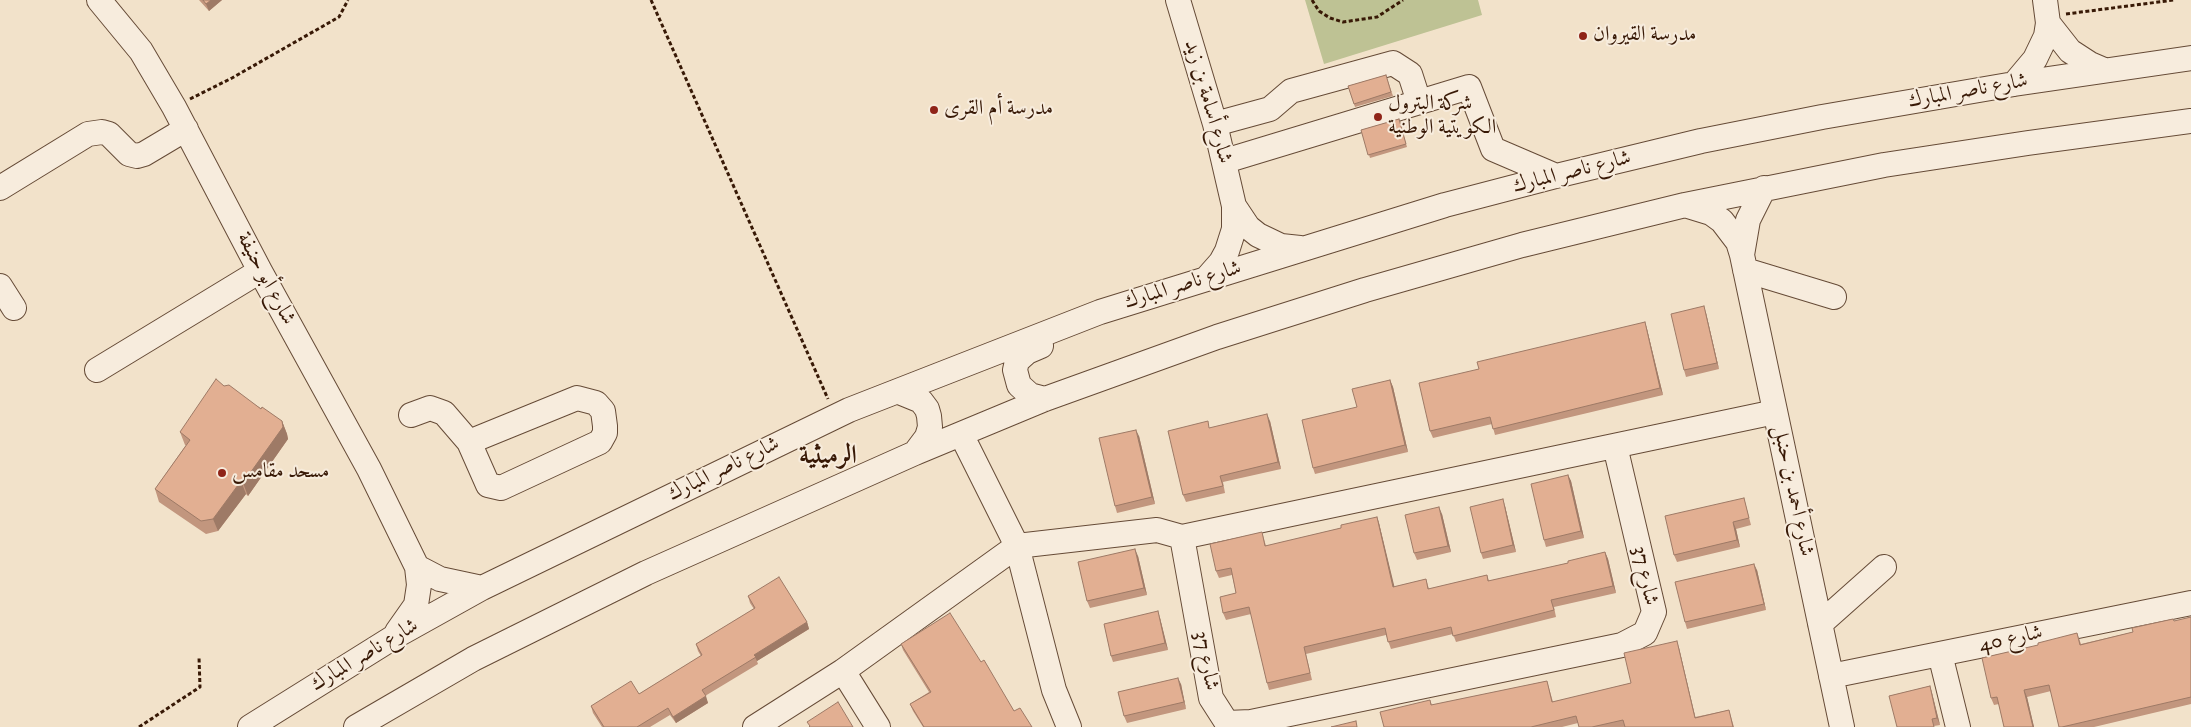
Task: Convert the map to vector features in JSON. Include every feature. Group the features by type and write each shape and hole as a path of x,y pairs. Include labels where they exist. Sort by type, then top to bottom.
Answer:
{"street":[{"name":"شارع أبو حنيفة","path":"99,0 141,50 174,107 260,271 373,476 417,566 419,585 416,605 394,637"},
{"name":"شارع أسامة بن زيد","path":"1178,0 1215,124 1234,206 1234,229 1231,240 1221,262 1206,279"},
{"path":"2047,13 2062,43 2070,51 2090,64 2104,70"},
{"path":"2014,84 2035,59 2041,48 2047,13"},
{"name":"شارع ناصر المبارك","path":"250,727 394,637 482,588 836,416 1100,312 1445,205 1556,176 1738,134 2014,84 2191,58"},
{"path":"1215,124 1270,109 1292,91 1392,63 1410,74 1419,102"},
{"path":"1225,161 1469,87 1493,149 1556,176"},
{"path":"356,727 473,659 646,573 915,453 1045,399 1217,337 1365,290 1522,245 1685,204 1884,165 2191,121"},
{"path":"0,188 88,134 95,132 109,134 129,154 137,156 144,154 186,129"},
{"name":"شارع أحمد بن حنبل","path":"1743,262 1748,220 1764,188"},
{"name":"شارع أحمد بن حنبل","path":"1685,204 1711,213 1722,221 1738,242 1842,727"},
{"name":"شارع أسامة بن زيد","path":"1234,206 1248,227 1269,242 1294,248 1307,248"},
{"path":"1743,262 1834,297"},
{"path":"97,370 260,271"},
{"path":"0,286 14,308"},
{"path":"1045,399 1030,395 1019,385 1015,370 1017,361 1027,352 1089,327 1100,312"},
{"path":"899,392 921,401 927,409 929,416 930,426 927,437 915,453"},
{"path":"410,414 430,408 444,414 469,442 488,485 501,488 600,442 605,433 603,411 596,402 577,398 469,442"},
{"path":"755,727 843,671 1017,546 1157,530 1182,537 1775,412"},
{"path":"961,434 1017,546 1054,690 1069,727"},
{"name":"شارع 37","path":"1182,537 1212,698 1227,723 1251,722 1622,645 1644,633 1654,612 1615,446"},
{"path":"417,566 440,579 482,588"},
{"path":"1820,624 1884,567"},
{"name":"شارع 40","path":"1831,676 2191,603"},
{"path":"1940,654 1958,727"},
{"path":"843,671 878,727"}],"path":[{"path":"174,107 232,78 339,17 348,0"},
{"path":"651,0 836,416"},
{"path":"1312,0 1319,12 1344,22 1361,21 1377,17 1403,0"},
{"path":"2047,13 2174,0"},
{"path":"139,727 200,687 199,657"}],"green space":[{"path":"1305,0 1478,0 1482,15 1324,64"}],"building":[{"path":"203,0 211,0 206,4"},
{"path":"1386,75 1391,92 1354,104 1348,86"},
{"path":"1399,119 1406,144 1368,155 1361,130"},
{"path":"1704,306 1717,363 1684,370 1671,314"},
{"path":"1645,322 1660,388 1493,429 1490,417 1430,431 1419,383 1479,369 1477,362"},
{"name":"مسحد مقامس","path":"216,379 224,386 229,385 261,409 262,407 282,421 283,427 243,483 241,481 213,519 201,521 155,489 190,440 180,432"},
{"path":"1390,380 1405,445 1313,468 1302,420 1357,407 1352,389"},
{"path":"1267,414 1278,462 1220,476 1223,486 1183,495 1168,431 1208,421 1209,428"},
{"path":"1136,430 1152,497 1115,506 1099,438"},
{"path":"1568,475 1581,531 1544,540 1531,484"},
{"path":"1744,498 1749,518 1733,522 1737,540 1674,555 1665,516"},
{"path":"1503,499 1513,545 1481,553 1470,507"},
{"path":"1439,507 1448,546 1414,553 1405,515"},
{"path":"1377,517 1393,587 1426,579 1428,589 1487,575 1488,581 1568,563 1568,561 1605,552 1613,586 1551,600 1554,610 1453,636 1451,627 1388,642 1385,628 1304,647 1310,673 1267,683 1249,607 1223,613 1220,597 1236,593 1231,568 1216,571 1210,544 1262,532 1265,546 1341,528 1341,525"},
{"path":"1135,549 1144,588 1087,601 1078,562"},
{"path":"1754,564 1764,604 1685,622 1675,582"},
{"path":"779,577 807,622 754,655 756,657 702,690 706,696 673,717 668,708 637,727 604,727 591,706 631,681 639,694 702,655 696,644 755,608 748,596"},
{"path":"1158,611 1165,643 1111,656 1104,624"},
{"path":"950,613 981,662 984,660 1014,711 1020,708 1032,727 924,727 910,704 931,692 901,644"},
{"path":"2191,617 2191,697 2059,727 2049,685 2024,690 2033,727 2004,727 1997,697 1991,698 1982,658 2038,645 2038,643 2077,633 2080,645 2133,632 2132,628"},
{"path":"1677,641 1695,718 1729,710 1733,727 1625,727 1623,720 1592,727 1579,727 1576,716 1531,727 1384,727 1380,712 1430,700 1431,705 1547,681 1552,702 1631,683 1624,653"},
{"path":"1178,678 1184,702 1124,716 1118,692"},
{"path":"1930,686 1937,718 1932,719 1934,727 1897,727 1889,696"},
{"path":"838,702 853,727 809,727 807,722"},
{"path":"1356,721 1357,727 1331,727"}],"place":[{"name":"مدرسة القيروان","path":"1583,36"},
{"name":"مدرسة أم القرى","path":"934,110"},
{"name":"شركة البترول الكويتية الوطنية","path":"1378,117"},
{"name":"مسحد مقامس","path":"222,473"}],"district":[{"name":"الرميثية","path":"828,458"}]}
